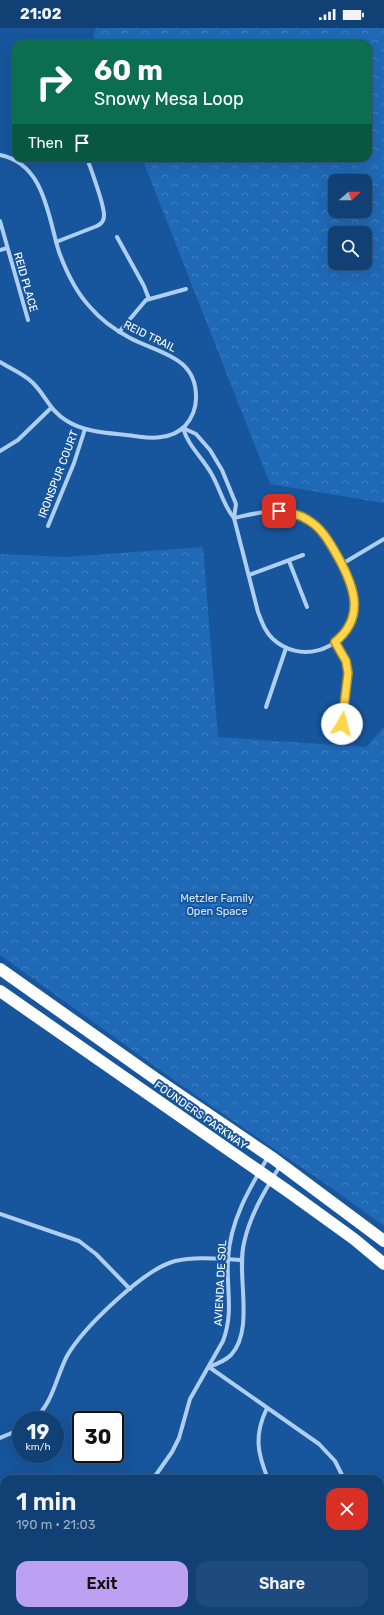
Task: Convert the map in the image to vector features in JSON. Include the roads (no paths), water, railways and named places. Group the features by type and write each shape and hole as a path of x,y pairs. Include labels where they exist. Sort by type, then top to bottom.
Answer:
{"highway":[{"name":"FOUNDERS PARKWAY","path":"0,969 156,1079 282,1164 384,1241"},
{"name":"FOUNDERS PARKWAY","path":"0,991 272,1180 354,1239 384,1264"}],"street":[{"name":"REID TRAIL","path":"0,155 12,160"},
{"name":"REID TRAIL","path":"0,362 33,383 50,408 67,422 85,429 158,438 172,435 182,428 193,414 196,403 196,390 189,373 180,362 169,354 136,342 119,332 98,316 84,301 69,274 56,242 43,196 36,180 21,164 17,162"},
{"path":"56,242 97,226 103,222 102,207 88,162"},
{"name":"REID PLACE","path":"0,221 28,320"},
{"path":"117,237 144,286 149,299"},
{"name":"REID PLACE","path":"0,250 7,248"},
{"path":"119,332 143,302 186,289"},
{"path":"0,451 18,440 50,408"},
{"path":"182,428 188,442 203,460 214,477 225,507 234,518"},
{"path":"182,428 196,434 210,450 222,470 236,504 234,518 258,612 263,625 274,640 286,648 295,651 312,652 335,642 349,627 355,609 353,591 342,564 323,533 308,520 289,512 279,511 234,518"},
{"name":"IRONSPUR COURT","path":"48,526 74,463 85,429"},
{"path":"342,564 384,539"},
{"path":"249,575 303,555"},
{"path":"289,561 307,607"},
{"path":"335,642 346,661 348,673 342,724"},
{"path":"266,707 286,648"},
{"name":"AVIENDA DE SOL","path":"156,1475 172,1452 179,1438 190,1399 224,1341 229,1321 230,1304 228,1260 231,1235 240,1207 269,1156"},
{"name":"AVIENDA DE SOL","path":"209,1367 226,1360 231,1355 238,1341 243,1319 244,1305 242,1260 248,1226 253,1214 282,1164"},
{"path":"0,1214 79,1241 96,1254 130,1289"},
{"path":"41,1411 49,1401 66,1358 73,1346 83,1334 144,1276 157,1268 175,1261 198,1258 242,1260"},
{"path":"209,1367 319,1444 335,1461 342,1475"},
{"path":"266,1475 261,1461 258,1441 261,1421 267,1408"},
{"path":"0,1438 12,1433"}],"park label":[{"name":"Metzler Family Open Space","path":"217,904"}]}
